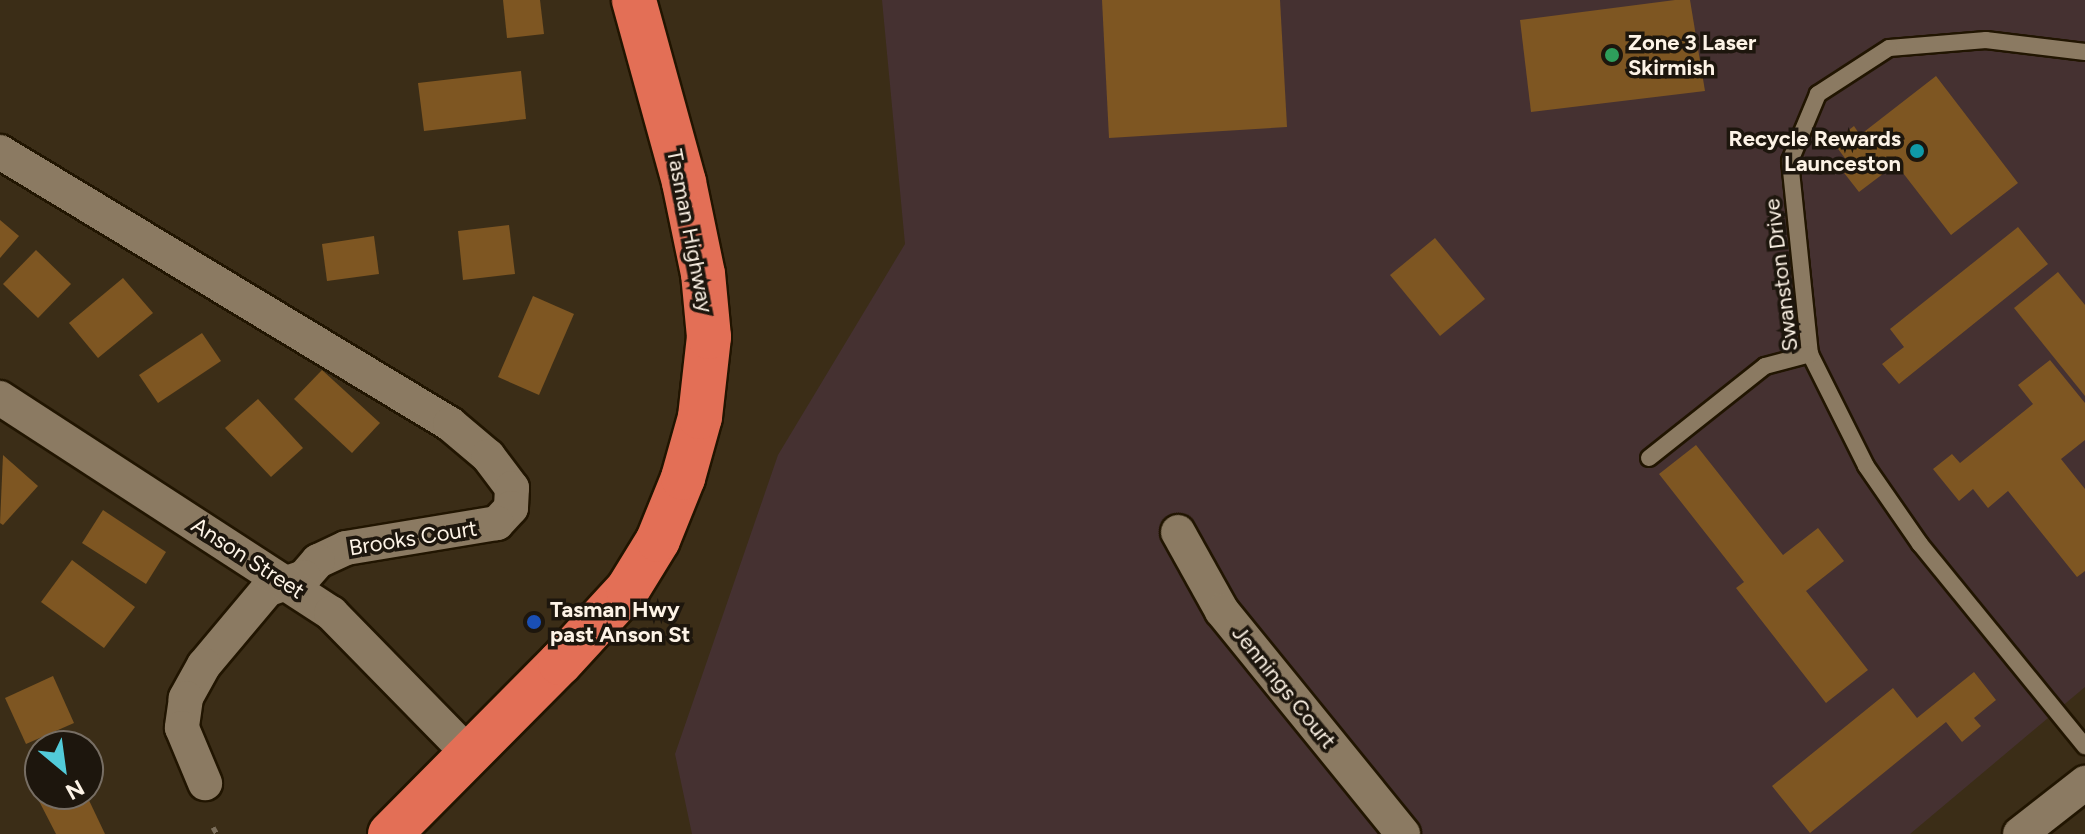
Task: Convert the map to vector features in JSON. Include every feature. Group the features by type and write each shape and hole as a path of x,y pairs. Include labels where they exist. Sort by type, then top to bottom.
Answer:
{"highway":[{"name":"Tasman Highway","path":"390,834 560,663 628,589 658,540 683,478 700,417 709,337 703,274 684,182 634,0"}],"street":[{"name":"Brooks Court","path":"0,152 450,424 509,479 514,498 511,508 497,523 346,548 318,561 304,577 267,590 204,665 186,698 182,728 205,783"},
{"name":"Anson Street","path":"0,398 331,613 468,753"},
{"name":"Jennings Court","path":"1178,532 1222,611 1403,834"},
{"path":"2020,834 2085,783"}],"lane":[{"name":"Swanston Drive","path":"2085,52 1986,40 1889,48 1818,94 1790,161 1810,354 1866,466 1911,531 2085,746"},
{"path":"1649,458 1765,366 1810,354"}],"path":[{"path":"213,827 217,834"}],"shaded area":[{"path":"882,0 2085,0 2085,687 1910,834 692,834 675,754 778,455 905,244"}],"building":[{"path":"503,0 540,0 544,34 507,38"},
{"path":"1102,0 1280,0 1287,127 1109,138"},
{"name":"Zone 3 Laser Skirmish","path":"1690,0 1705,91 1531,112 1520,20"},
{"path":"521,71 526,119 424,131 418,83"},
{"name":"Recycle Rewards Launceston","path":"1936,76 2018,183 1951,235 1896,164 1859,192 1841,169 1847,161 1833,142 1854,126 1860,135"},
{"path":"0,220 19,236 0,258"},
{"path":"509,225 515,274 463,280 458,231"},
{"path":"2018,227 2048,264 1899,384 1882,364 1904,347 1890,329"},
{"path":"374,236 379,274 327,281 322,244"},
{"path":"1435,238 1485,299 1440,336 1390,275"},
{"path":"36,250 71,284 38,318 3,284"},
{"path":"2058,272 2085,305 2085,396 2014,308"},
{"path":"123,278 153,313 98,358 69,323"},
{"path":"533,296 574,314 539,395 498,377"},
{"path":"202,333 221,361 158,403 139,375"},
{"path":"2050,360 2085,403 2085,440 2061,459 2085,489 2085,571 2077,577 2008,491 1988,508 1973,489 1959,501 1933,469 1952,454 1960,463 2033,404 2018,385"},
{"path":"322,370 380,423 352,453 294,399"},
{"path":"258,399 303,448 271,477 225,428"},
{"path":"1696,445 1783,555 1818,528 1844,561 1806,591 1868,670 1826,703 1736,588 1744,582 1659,474"},
{"path":"3,455 38,486 3,525 0,523"},
{"path":"103,510 166,552 146,584 82,543"},
{"path":"72,560 135,607 104,648 41,602"},
{"path":"1974,672 1996,700 1974,718 1981,726 1962,742 1946,722 1810,833 1772,786 1893,688 1917,718"},
{"path":"53,676 74,723 58,730 24,730 24,740 5,698"},
{"path":"44,810 94,810 105,834 56,834"}],"place":[{"name":"Zone 3 Laser Skirmish","path":"1612,55"},
{"name":"Recycle Rewards Launceston","path":"1917,151"},
{"name":"Tasman Hwy past Anson St","path":"534,622"}]}
